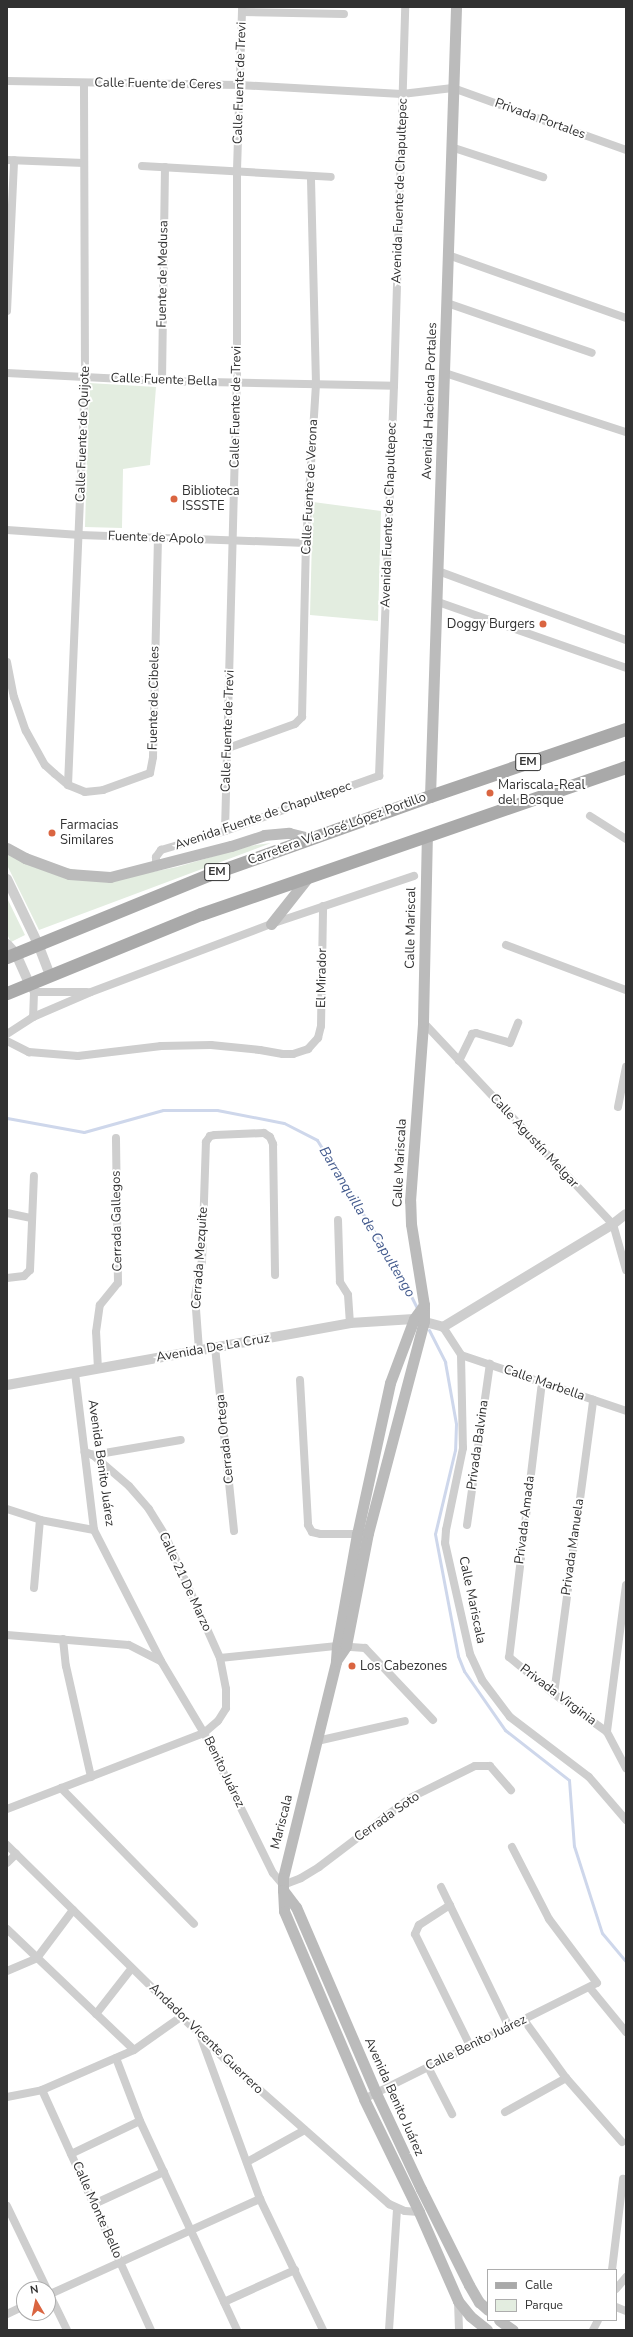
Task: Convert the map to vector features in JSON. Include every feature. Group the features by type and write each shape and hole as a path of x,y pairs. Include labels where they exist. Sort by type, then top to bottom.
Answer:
{"main road":[{"name":"Avenida Hacienda Portales","path":"430,796 438,602 456,7"},
{"name":"Carretera Vía José López Portillo","path":"10,952 38,944 208,875 310,838 626,729"},
{"path":"7,993 31,988 50,975 201,914 626,767"},
{"path":"7,848 24,858 69,874 110,877 232,846 264,835 289,833 310,838"},
{"name":"Calle Mariscal","path":"423,1022 427,835"},
{"path":"271,924 309,876"},
{"name":"Calle Mariscala","path":"341,1646 357,1534 390,1383 424,1306 411,1224 410,1201 423,1022"},
{"name":"Calle Mariscala","path":"317,1741 419,1320"},
{"name":"Mariscala","path":"284,1911 283,1878 317,1741"},
{"name":"Avenida Benito Juárez","path":"283,1888 296,1907 376,2093 469,2285 479,2302 487,2309"},
{"name":"Avenida Benito Juárez","path":"284,1911 364,2099 419,2212 458,2301 470,2316 487,2330"},
{"path":"500,2321 513,2330"}],"street":[{"name":"Avenida Fuente de Chapultepec","path":"156,865 156,857 161,850 225,831 379,776 394,386 405,7"},
{"path":"242,9 321,11 344,14"},
{"name":"Calle Fuente de Trevi","path":"225,831 237,383 237,170 242,9"},
{"name":"Calle Fuente de Ceres","path":"7,81 239,85 402,94 453,88"},
{"name":"Calle Fuente de Quijote","path":"68,785 80,535 85,377 84,83"},
{"name":"Privada Portales","path":"453,88 626,150"},
{"path":"451,147 543,177"},
{"path":"7,311 11,160 84,163"},
{"path":"142,166 237,170 331,177"},
{"name":"Fuente de Medusa","path":"162,381 165,167"},
{"name":"Calle Fuente de Verona","path":"228,748 295,724 300,721 302,717 306,543 316,384 311,176"},
{"path":"448,255 626,318"},
{"path":"447,303 592,353"},
{"name":"Calle Fuente Bella","path":"7,373 162,381 394,386"},
{"path":"444,373 626,432"},
{"name":"Fuente de Apolo","path":"7,530 80,535 158,536 232,542 306,543"},
{"name":"Fuente de Cibeles","path":"68,785 85,792 103,790 150,773 153,756 158,536"},
{"path":"438,571 626,640"},
{"path":"438,602 626,668"},
{"path":"7,662 14,697 26,731 46,766 68,785"},
{"path":"590,816 626,839"},
{"path":"7,1034 33,1017 91,992 271,924 414,876"},
{"path":"7,879 38,944 50,975"},
{"name":"El Mirador","path":"7,1041 29,1052 78,1056 161,1046 211,1045 283,1054 294,1054 308,1049 318,1038 321,1026 323,906"},
{"path":"506,945 626,990"},
{"path":"10,952 31,988 33,1017"},
{"path":"31,988 91,992"},
{"name":"Calle Agustín Melgar","path":"423,1022 613,1224 626,1270"},
{"path":"459,1061 472,1034 476,1033 510,1042 518,1023"},
{"path":"618,1107 626,1067"},
{"name":"Cerrada Mezquite","path":"199,1350 195,1296 202,1261 206,1142 215,1134 264,1133 270,1137 273,1144 275,1275"},
{"name":"Cerrada Gallegos","path":"98,1369 96,1332 100,1305 118,1283 116,1138"},
{"path":"7,1278 24,1276 28,1274 34,1176"},
{"path":"7,1213 31,1218"},
{"path":"443,1327 613,1224 626,1214"},
{"path":"338,1220 340,1282 348,1295 350,1323"},
{"path":"419,1320 443,1327 461,1355"},
{"name":"Avenida De La Cruz","path":"7,1385 350,1323 419,1320"},
{"name":"Cerrada Ortega","path":"215,1347 234,1530"},
{"name":"Calle Marbella","path":"461,1355 626,1411"},
{"name":"Calle Mariscala","path":"461,1355 463,1448 446,1530 445,1543 470,1654 482,1680 510,1717 590,1777 626,1820"},
{"name":"Privada Balvina","path":"467,1525 490,1364"},
{"name":"Avenida Benito Juárez","path":"75,1373 94,1530 161,1661"},
{"path":"300,1380 308,1525 312,1532 321,1534 357,1534"},
{"name":"Privada Amada","path":"509,1657 542,1382"},
{"name":"Privada Manuela","path":"554,1694 593,1400"},
{"path":"93,1456 181,1440"},
{"name":"Calle 21 De Marzo","path":"85,1452 93,1456 129,1486 149,1509 165,1535 220,1658 226,1690 226,1708 218,1721 204,1733"},
{"path":"7,1509 40,1520 94,1530"},
{"path":"34,1588 40,1520"},
{"name":"Privada Virginia","path":"607,1732 626,1586"},
{"path":"7,1635 129,1645 161,1661"},
{"path":"63,1640 66,1666 90,1777"},
{"path":"220,1658 341,1646 365,1648 433,1720"},
{"name":"Privada Virginia","path":"509,1657 554,1694 607,1732 626,1768"},
{"name":"Benito Juárez","path":"161,1661 204,1733 273,1873 283,1888"},
{"path":"317,1741 405,1721"},
{"path":"7,1809 204,1733"},
{"name":"Cerrada Soto","path":"283,1888 319,1867 410,1798 475,1766 490,1766 511,1790"},
{"path":"61,1788 194,1924"},
{"name":"Andador Vicente Guerrero","path":"7,1845 198,2033 305,2130 389,2204 398,2209 419,2212"},
{"name":"Calle Benito Juárez","path":"364,2099 590,1988 597,1983 549,1919 512,1847"},
{"path":"7,1863 16,1854"},
{"path":"441,1887 509,2027"},
{"path":"450,1905 419,1925 415,1934 470,2046"},
{"path":"7,1971 37,1958 73,1910"},
{"path":"7,1929 134,2050"},
{"path":"96,2014 132,1968"},
{"path":"590,1988 626,2032"},
{"path":"8,2094 42,2090 134,2050 182,2016"},
{"path":"524,2020 566,2078 622,2142"},
{"path":"198,2033 260,2199 323,2330"},
{"path":"116,2058 140,2121 237,2330"},
{"path":"428,2067 452,2114"},
{"path":"505,2112 566,2078"},
{"name":"Calle Monte Bello","path":"42,2090 151,2330"},
{"path":"71,2154 140,2121"},
{"path":"246,2162 305,2130"},
{"path":"94,2204 164,2172"},
{"path":"612,2269 623,2179"},
{"path":"56,2289 121,2263 260,2199"},
{"path":"7,2206 43,2281"},
{"path":"389,2330 398,2209"},
{"path":"224,2302 295,2270"},
{"path":"617,2288 626,2277"},
{"name":"Avenida Benito Juárez","path":"458,2301 459,2330"},
{"path":"56,2308 67,2330"}],"green space":[{"path":"89,383 156,387 150,465 123,469 122,528 85,527"},
{"path":"313,502 381,511 378,621 310,615"},
{"path":"271,843 39,930 7,865 7,853 22,860 122,878 177,867 249,846"},
{"path":"7,898 25,935 11,942 7,934"}],"waterway":[{"name":"Barranquilla de Capultengo","path":"7,1118 84,1132 163,1110 217,1110 284,1123 317,1140 398,1270 418,1310"},
{"name":"Barranquilla de Capultengo","path":"429,1330 445,1362 456,1424 455,1450 435,1534 458,1656 464,1671 505,1730 569,1780 574,1846 602,1933 626,1962"}],"place":[{"name":"Biblioteca ISSSTE","path":"174,499"},
{"name":"Doggy Burgers","path":"543,624"},
{"name":"Mariscala-Real del Bosque","path":"490,793"},
{"name":"Farmacias Similares","path":"52,833"},
{"name":"Los Cabezones","path":"352,1666"}]}
